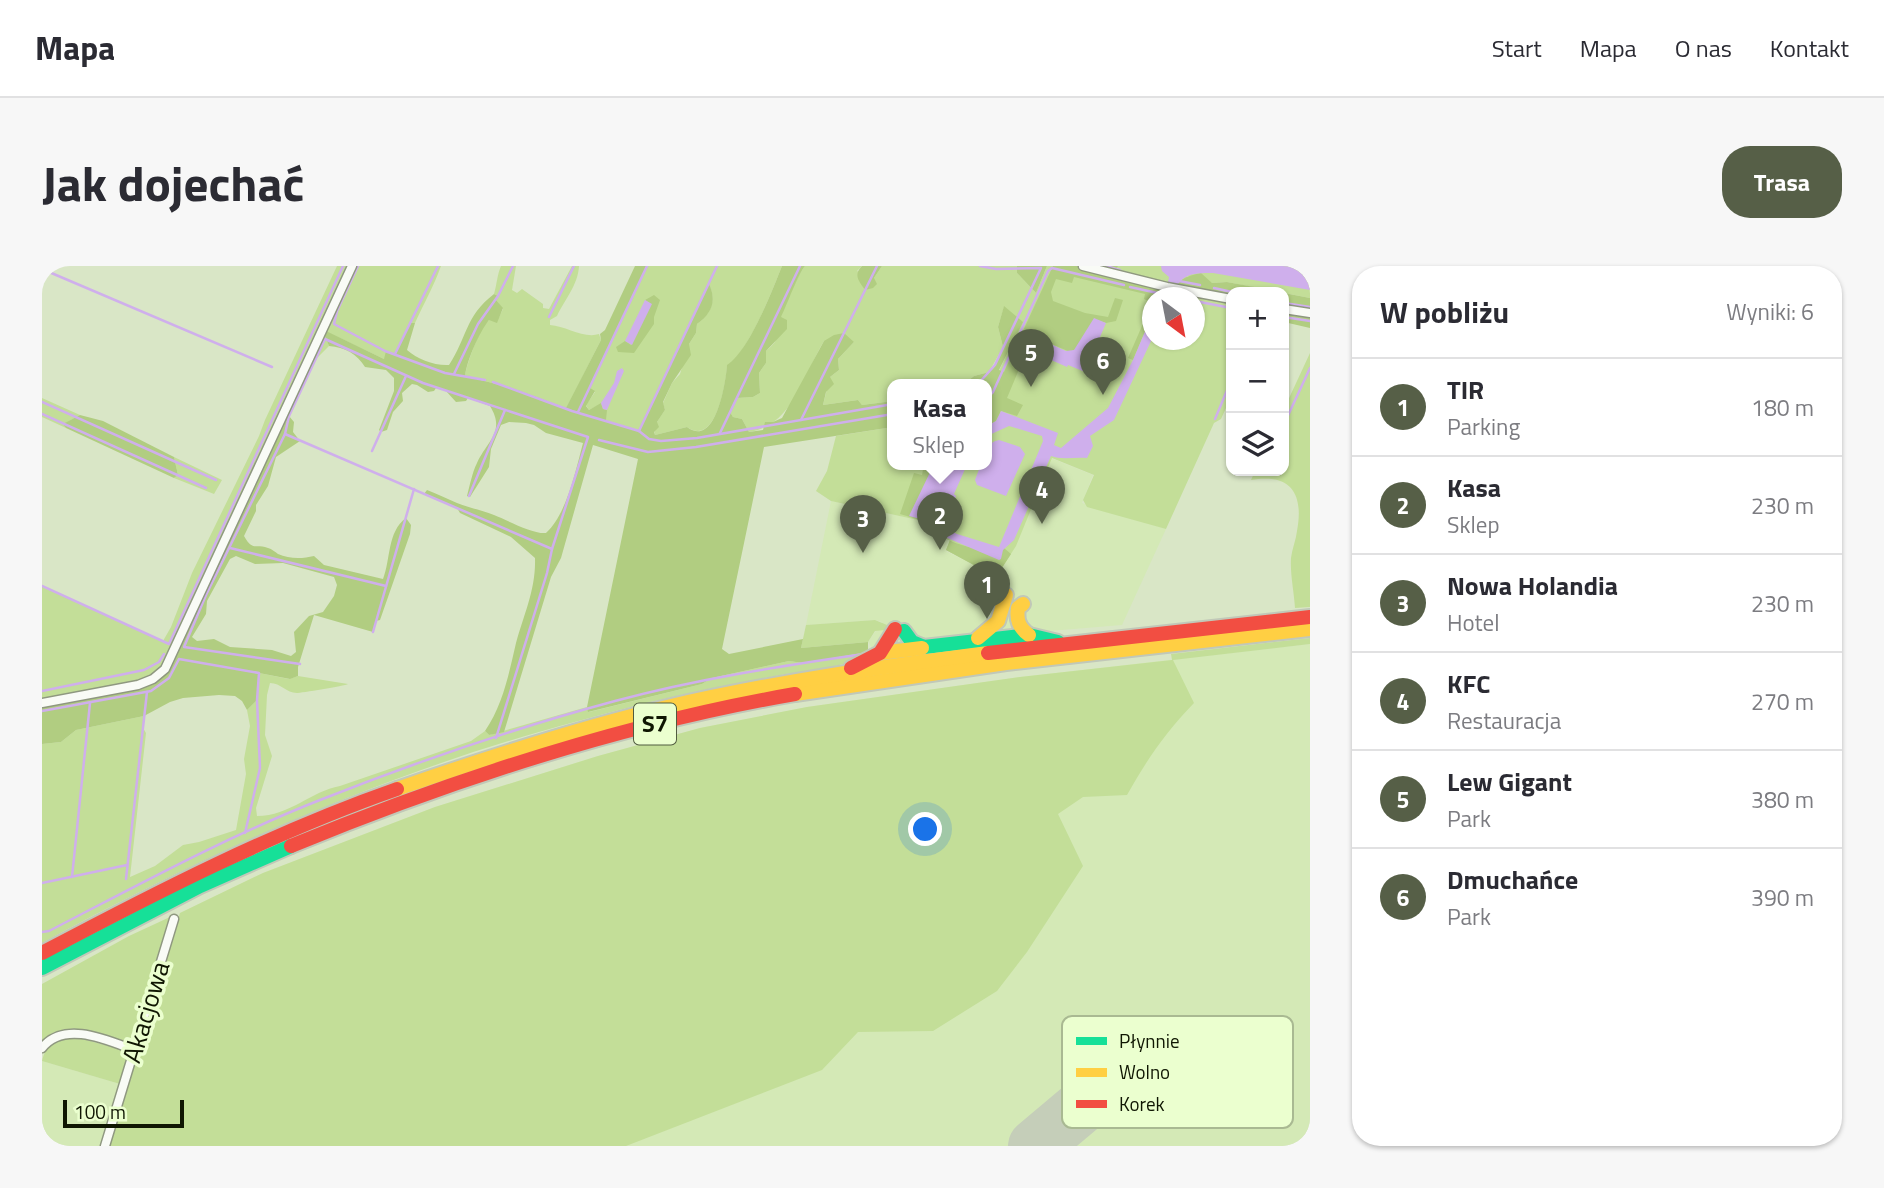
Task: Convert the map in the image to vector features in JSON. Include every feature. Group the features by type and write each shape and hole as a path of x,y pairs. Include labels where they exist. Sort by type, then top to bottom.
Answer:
{"highway":[{"path":"970,641 996,626 1004,611 1006,595"},
{"path":"1023,604 1018,608 1016,618 1022,630 1050,641 1073,644"},
{"name":"S7","path":"42,953 132,904 231,856 330,814 429,777 533,743 644,713 761,687 827,676 1310,617"},
{"name":"S7","path":"42,968 147,912 288,845 434,789 622,732 705,712 854,685 1004,664 1310,629"},
{"path":"827,676 866,662 880,653 900,630 912,642 923,647"},
{"path":"880,653 1029,635"}],"street":[{"path":"42,703 147,682 165,669 352,266"},
{"path":"1083,266 1171,288 1226,298"},
{"path":"1289,310 1310,313"},
{"name":"Akacjowa","path":"106,1146 174,919"},
{"path":"42,1048 60,1035 76,1033 134,1050"}],"shaded area":[{"path":"337,266 441,266 415,323 410,324 395,355 384,359 323,330 329,346 315,360 289,416 284,414 174,651 153,679 42,703 42,586 163,641 192,573"},
{"path":"501,266 516,266 512,290 517,293 522,289 543,304 543,308 549,309 572,266 579,266 574,286 557,316 550,320 550,325 587,335 599,334 601,340 566,409 512,388 465,376 481,331 489,320 499,317 503,309 496,300 498,296 494,294"},
{"path":"635,266 647,266 590,388 595,391 586,406 589,410 601,403 603,409 607,410 606,420 639,431 709,284 713,296 712,306 697,324 696,333 689,344 691,355 672,383 663,402 665,410 657,422 659,427 654,432 655,435 687,427 697,431 705,429 718,410 727,365 751,334 782,266 805,266 781,317 787,320 787,329 766,351 766,363 759,373 760,393 753,397 737,398 730,412 733,417 742,419 749,432 763,430 765,422 782,418 824,341 844,333 854,342 838,359 839,370 830,377 834,384 826,392 823,405 858,400 862,405 887,402 887,428 764,447 722,649 729,654 803,639 801,648 868,642 868,652 803,663 789,661 712,678 702,684 588,712 638,459 593,445 561,558 551,577 504,732 489,735 485,731 501,700 529,601 535,558 511,537 424,494 427,490 527,529 546,533 560,515 565,503 583,443 546,433 526,423 509,422 501,425 491,449 489,467 470,497 467,496 475,467 496,430 490,406 468,398 466,401 456,402 446,391 436,388 428,392 412,384 402,393 403,401 393,412 387,430 381,432 379,430 394,391 394,378 386,370 365,367 354,355 329,346 322,329 384,359 386,351 395,354 410,323 415,323 407,350 427,361 449,365 477,311 494,294 498,296 496,300 503,308 497,323 489,320 481,332 465,376 512,388 566,408 601,340 600,334 605,330"},
{"path":"647,266 782,266 751,334 727,366 718,410 705,429 697,431 687,427 655,435 654,432 665,410 663,403 672,383 680,374 697,324 706,316 711,306 709,285 639,431 606,420 601,404 589,410 586,405 595,392 589,388"},
{"path":"805,266 862,266 857,271 874,278 882,266 1017,266 1017,273 1036,293 1047,266 1310,266 1310,298 1289,294 1289,287 1212,283 1186,276 1226,296 1226,408 1221,419 1214,423 1166,529 1087,507 1083,500 1094,475 1052,458 1016,546 996,577 946,550 950,540 938,534 927,522 831,501 816,491 827,471 836,436 887,428 887,470 992,470 992,394 1003,372 999,371 1022,322 1004,307 998,327 1003,347 989,372 970,379 887,379 887,402 862,405 858,400 823,405 830,377 839,370 838,359 854,342 824,341 787,409 764,428 749,432 742,419 733,417 730,412 737,398 753,397 760,393 759,373 766,363 766,351 777,339 782,312"},
{"path":"862,266 882,266 874,278 877,284 873,288 865,290 859,281 857,275"},
{"path":"1017,266 1047,266 1036,293 1017,273"},
{"path":"1053,266 1118,266 1114,272 1167,287 1142,287 1142,293 1074,277 1072,283 1056,279 1051,292 1053,301 1085,313 1108,317 1115,298 1123,300 1116,321 1106,323 1094,319 1078,348 1070,352 1033,336 1007,398 1023,405 1017,416 1001,411 992,423 992,379 970,379 989,372 995,365 1003,347 998,327 1004,306 1023,322 999,370 1004,372"},
{"path":"1161,266 1310,266 1310,290 1213,273 1187,276 1177,287 1167,287 1169,277 1162,271"},
{"path":"1201,273 1212,283 1227,282 1254,287 1226,287 1226,298 1205,294 1205,287 1176,287 1189,276"},
{"path":"1289,294 1310,298 1310,328 1289,323"},
{"path":"654,295 660,300 654,324 634,353 618,352 616,347 625,341 631,345 651,304 645,300"},
{"path":"645,300 652,304 632,345 625,341"},
{"path":"1094,318 1106,323 1085,372 1026,349 1033,336 1066,351 1074,350"},
{"path":"1142,326 1142,339 1133,360 1128,358"},
{"path":"1142,339 1142,350 1147,350 1114,420 1090,436 1093,446 1087,458 1051,456 1014,540 1003,550 1001,559 938,534 928,521 909,516 931,470 965,470 946,520 951,530 957,534 999,547 1043,441 1042,436 1009,426 992,434 992,423 1001,411 1058,433 1054,445 1061,448 1108,408"},
{"path":"1310,353 1310,607 1295,608 1291,564 1299,518 1296,497 1285,483 1265,479 1251,480 1253,476 1289,476 1289,398"},
{"path":"622,368 624,371 607,410 603,409 601,403 614,383 617,371"},
{"path":"42,398 80,415 64,424 66,428 42,417"},
{"path":"283,414 294,422 293,432 300,441 276,457 268,486 256,505 256,511 244,536 250,544 269,548 287,557 314,556 324,565 383,579 396,531 406,518 411,525 380,620 376,621 373,632 314,615 298,667 298,676 290,679 259,673 257,700 247,710 235,696 183,698 144,716 76,730 61,742 42,744 42,703 127,687 162,673","holes":["236,556 255,564 283,563 334,577 337,585 334,596 323,612 309,616 294,632 296,652 291,656 272,650 230,647 214,639 197,641 192,637 206,614 207,601 230,559"]},
{"path":"80,415 103,421 174,457 178,475 174,478 66,428 63,424"},
{"path":"994,441 1020,447 1025,454 1006,496 977,485 975,480 979,470 992,470"},
{"path":"174,457 222,480 214,494 174,478 178,475"},
{"path":"1051,458 1093,475 1082,503 1166,529 1122,625 954,639 874,651 868,642 882,622 875,620 806,625 831,501 927,522 938,534 950,540 946,551 996,576"},
{"path":"923,470 932,470 926,498 928,519 932,527 927,522 900,514 914,473 922,475"},
{"path":"950,541 973,548 1004,548 1011,554 996,577 946,550"},
{"path":"875,620 887,625 885,630 875,631 868,642 801,648 806,625"},
{"path":"1310,638 1310,644 1173,660 1194,703 1157,746 1127,795 1083,797 1058,814 1083,866 1027,952 997,991 933,1031 858,1032 822,1070 626,1146 109,1146 180,913 263,873 435,807 598,756 700,728 807,707 1020,677 1172,660 1171,654"},
{"path":"1310,644 1310,1146 109,1146 180,913 263,873 435,807 598,756 700,728 807,707 1020,677"},
{"path":"868,652 850,662 829,668 708,689 602,715 539,732 410,774 347,798 223,852 42,943 42,744 61,742 76,730 144,716 143,728 146,733 130,877 155,866 183,845 236,830 246,774 244,759 250,726 247,710 257,700 259,673 289,679 298,676 348,684 297,693 270,683 265,735 272,756 256,808 257,816 280,812 329,789 471,741 485,731 489,735 587,707 589,712 702,684 712,678 789,661 803,663"},
{"path":"170,917 132,1044 75,1029 52,1033 42,1040 42,984 129,936"},
{"path":"72,1036 130,1052 120,1084 42,1061 52,1044"},
{"path":"42,1061 120,1084 102,1146 42,1146"}],"waterway":[{"path":"46,266 49,272 272,367"},
{"path":"42,586 169,644 343,266"},
{"path":"358,266 337,311 334,324 385,351 445,373 485,380"},
{"path":"395,354 438,266"},
{"path":"454,374 478,324 498,296 513,266"},
{"path":"549,317 574,266"},
{"path":"578,412 647,266"},
{"path":"639,431 717,266"},
{"path":"720,433 800,266"},
{"path":"801,420 877,266"},
{"path":"980,266 996,269 1041,268 995,365 982,379"},
{"path":"1106,266 1120,270"},
{"path":"992,393 1048,271 1052,268 1124,285"},
{"path":"1179,281 1200,285"},
{"path":"1130,287 1142,290"},
{"path":"1214,288 1226,291"},
{"path":"1205,303 1226,307"},
{"path":"1289,304 1310,307"},
{"path":"1289,318 1310,321"},
{"path":"300,664 184,647 206,595 285,434 289,416 325,339 423,383 588,437 496,738"},
{"path":"1289,413 1310,368"},
{"path":"372,451 406,376"},
{"path":"493,382 572,411 639,431 649,439 661,441 697,438 887,405"},
{"path":"1215,419 1226,393"},
{"path":"42,402 216,480"},
{"path":"469,496 505,410"},
{"path":"42,414 206,488"},
{"path":"599,440 648,452 696,447 887,415"},
{"path":"285,434 552,549"},
{"path":"373,632 414,489"},
{"path":"230,548 386,586"},
{"path":"42,691 144,670 159,662 164,654"},
{"path":"42,932 49,931 183,862 285,814 466,746 646,693 739,674 864,654"},
{"path":"42,711 151,691 169,678 179,659 259,673 257,700 260,768 245,833"},
{"path":"126,879 147,692"},
{"path":"72,877 90,703"},
{"path":"42,883 127,865"}],"runway":[{"path":"1035,1146 1062,1123"}],"traffic: fast":[{"path":"904,631 912,642 924,647 1029,635 1058,642"},
{"path":"42,968 200,886 291,846"}],"traffic: slow":[{"path":"978,638 998,621 1006,595"},
{"path":"1023,604 1018,608 1018,620 1029,635"},
{"path":"795,694 1006,663 1310,629"},
{"path":"880,653 922,648"},
{"path":"397,789 531,745 667,707 827,676 988,653"}],"traffic: jam":[{"path":"988,653 1310,617"},
{"path":"851,668 880,653 895,629"},
{"path":"291,846 414,798 539,756 666,721 795,694"},
{"path":"42,953 261,844 397,789"}],"place":[{"name":"Lew Gigant","path":"1031,387"},
{"name":"Dmuchańce","path":"1103,395"},
{"name":"KFC","path":"1042,524"},
{"name":"Kasa","path":"940,550"},
{"name":"Nowa Holandia","path":"863,553"},
{"name":"TIR","path":"987,619"}]}
